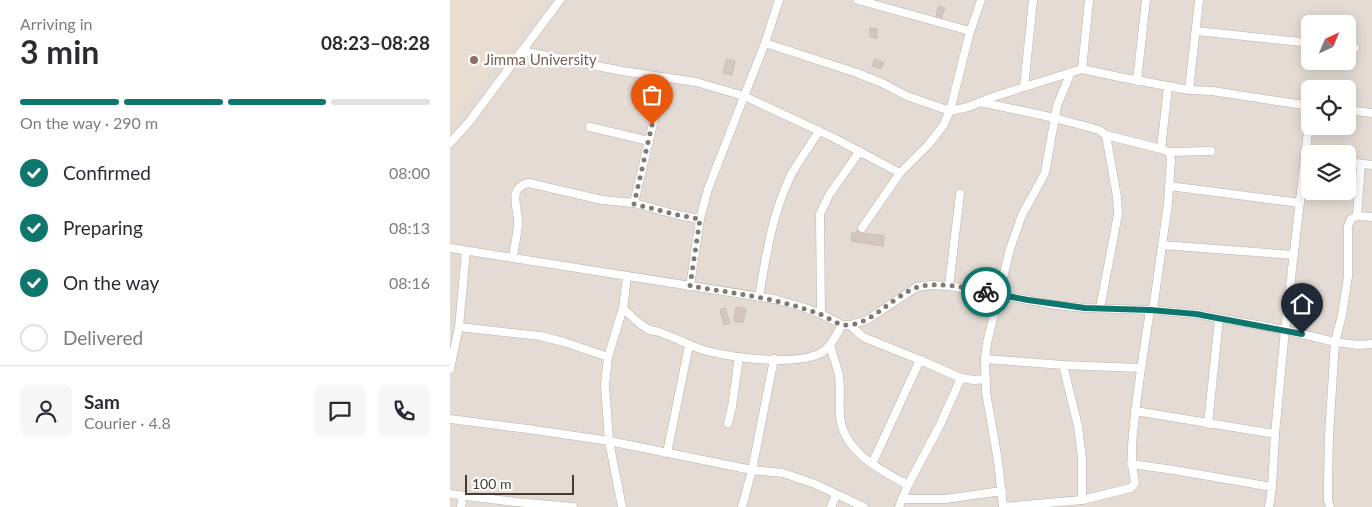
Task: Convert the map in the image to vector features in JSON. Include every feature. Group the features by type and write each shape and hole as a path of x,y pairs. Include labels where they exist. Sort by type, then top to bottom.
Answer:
{"street":[{"path":"450,143 469,122 560,0"},
{"path":"690,286 700,219 708,189 765,43 779,0"},
{"path":"858,0 970,31"},
{"path":"862,228 900,173 928,145 943,126 950,111 970,31 981,0"},
{"path":"1024,86 1033,0"},
{"path":"1082,69 1089,0"},
{"path":"1137,81 1146,0"},
{"path":"1189,90 1198,0"},
{"path":"1196,31 1301,42"},
{"path":"765,43 857,72 907,96 950,111 968,107 1024,86 1082,69 1189,90 1212,91 1301,105"},
{"path":"522,51 622,71 696,82 744,96 860,150 900,173"},
{"path":"1071,72 1057,106 1045,173 1022,215 1010,249 987,343 985,359 986,392 998,461 1003,507 1082,500 1131,488 1135,483 1132,464 1132,436 1140,368 1152,310 1169,186 1171,159 1165,151 1168,86"},
{"path":"634,204 664,78"},
{"path":"980,102 1055,118 1098,130 1106,135 1165,151 1212,151"},
{"path":"1356,111 1372,113"},
{"path":"590,127 649,141"},
{"path":"759,297 770,237 782,195 791,175 820,131"},
{"path":"1100,308 1118,214 1117,197 1106,135"},
{"path":"821,314 820,214 828,195 860,150"},
{"path":"1356,163 1372,165"},
{"path":"1357,216 1361,164"},
{"path":"513,258 518,222 515,197 522,184 529,183 602,200 634,204 700,219"},
{"path":"1169,186 1300,203"},
{"path":"949,286 960,194"},
{"path":"1269,507 1285,330 1301,197"},
{"path":"1330,507 1328,500 1329,436 1335,342 1342,315 1348,276 1348,226 1351,219 1357,216 1372,217"},
{"path":"1162,245 1294,255"},
{"path":"450,248 759,297 793,304 821,314 842,326 867,320 918,287 949,286 1056,305 1196,314 1285,330 1335,342 1358,345 1372,344"},
{"path":"450,369 459,327 466,251"},
{"path":"622,507 609,441 605,385 608,357 623,308 627,277"},
{"path":"623,308 649,330 663,333 708,351 738,357 800,359 821,353 830,346 842,326"},
{"path":"1208,424 1218,319"},
{"path":"850,325 863,337 961,378 986,379"},
{"path":"459,327 540,336 608,357"},
{"path":"667,453 689,345"},
{"path":"830,346 839,375 840,416 843,429 850,443 872,464 908,485"},
{"path":"728,423 738,357"},
{"path":"742,507 752,470 774,359"},
{"path":"985,359 1140,368"},
{"path":"872,464 920,360"},
{"path":"1063,365 1078,426 1082,458 1082,500"},
{"path":"961,378 940,425 900,503 1002,491"},
{"path":"1136,411 1275,434"},
{"path":"450,419 528,428 609,441 752,470 784,473 814,484 864,507"},
{"path":"1132,464 1272,487"},
{"path":"450,494 514,504 573,507"},
{"path":"831,507 836,495"},
{"path":"461,507 463,496"}],"shaded area":[{"path":"450,0 1372,0 1372,507 450,507"},
{"name":"Jimma University","path":"450,0 547,0 450,120"}],"building":[{"path":"939,6 945,8 940,22 935,20"},
{"path":"870,28 877,29 877,38 870,37"},
{"path":"727,59 735,61 732,75 723,73"},
{"path":"875,59 884,63 881,69 872,66"},
{"path":"857,230 862,231 862,233 884,236 883,246 851,241 852,233 857,233"},
{"path":"736,307 746,309 743,323 734,321"},
{"path":"725,308 730,323 724,325 720,310"}],"way so far":[{"path":"652,125 634,204 700,219 690,286 774,299 821,314 842,326 867,320 918,287 949,286 986,292"}],"place":[{"name":"Jimma University","path":"474,60"}],"route":[{"path":"986,292 999,296 1056,305 1196,314 1302,334"}]}
